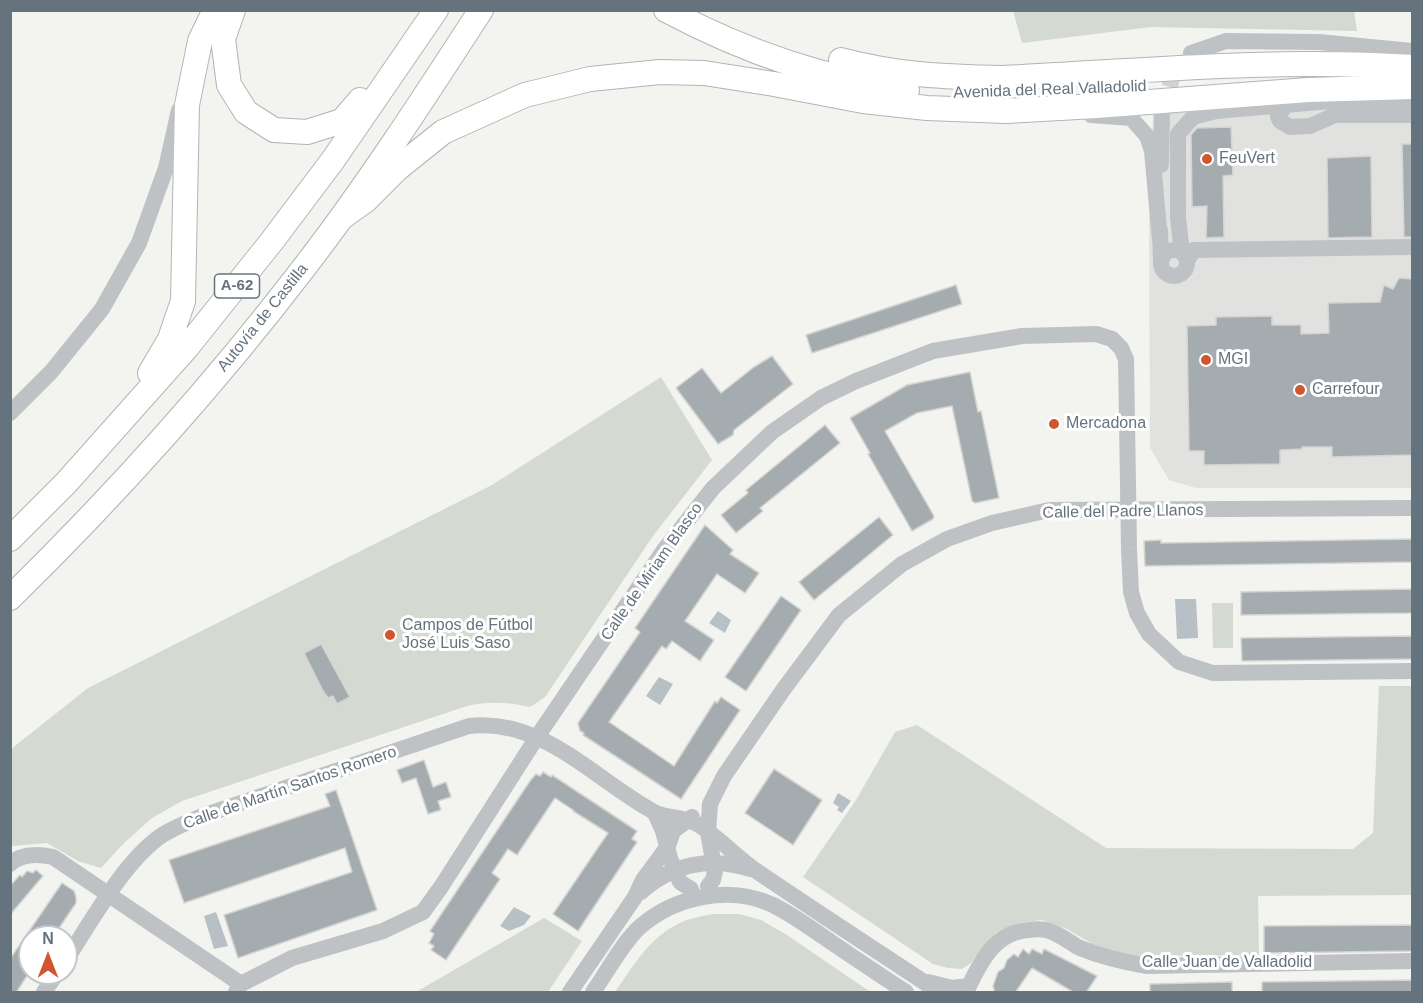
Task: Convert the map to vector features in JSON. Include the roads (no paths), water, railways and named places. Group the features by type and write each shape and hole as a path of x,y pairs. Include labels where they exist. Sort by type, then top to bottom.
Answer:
{"highway":[{"path":"66,483 85,449 157,364 170,339 183,302 187,105 200,41 215,10"},
{"path":"233,10 223,39 229,85 246,112 274,130 307,132 342,121 435,10"},
{"name":"A-62","path":"10,539 66,483 188,346 333,160 435,10"},
{"name":"Autovía de Castilla","path":"10,598 126,478 203,393 303,269 421,103 481,10"},
{"name":"Avenida del Real Valladolid","path":"666,10 726,40 779,60 872,85 930,93 1002,95 1228,82 1311,80 1370,81 1413,87"},
{"name":"Avenida del Real Valladolid","path":"699,10 783,45 872,68 928,76 1003,78 1227,65 1365,64 1413,67"},
{"path":"340,218 366,200 397,169 443,132 525,95 590,79 660,72 704,73 863,101 927,108 1006,111 1308,90 1413,87"}],"street":[{"path":"10,413 51,372 102,309 139,243 166,168 188,62 200,41"},
{"path":"1191,53 1226,42 1319,42 1413,51"},
{"path":"1006,111 1131,118 1147,136 1152,151 1161,263 1165,273 1175,277 1186,270 1178,218 1178,134 1193,117 1216,111 1342,100 1413,100"},
{"path":"1286,105 1278,116 1280,121 1290,127 1310,126 1335,115 1413,115"},
{"path":"1160,240 1162,112"},
{"path":"1183,251 1240,247 1413,247"},
{"name":"Calle de Miriam Blasco","path":"238,988 292,957 383,931 423,912 537,737 664,550 713,488 772,432 811,405 855,381 933,351 1022,336 1096,334 1112,339 1121,348 1126,359 1129,510"},
{"name":"Calle del Padre Llanos","path":"715,861 708,833 710,804 724,776 783,690 839,615 902,564 947,539 992,523 1049,510 1413,508"},
{"path":"1129,510 1131,592 1137,613 1149,634 1179,662 1213,673 1413,671"},
{"name":"Calle de Martín Santos Romero","path":"78,942 134,861 158,837 181,824 469,726 503,725 537,737 655,813"},
{"name":"Calle del Padre Llanos","path":"686,820 710,804"},
{"path":"655,813 696,823 757,871 920,986"},
{"path":"655,813 675,870 689,895"},
{"path":"570,993 635,897 643,880 668,846 673,831 686,820"},
{"path":"10,864 15,859 37,854 53,857 238,988"},
{"path":"635,897 652,882 693,864 715,861 757,871"},
{"path":"689,895 708,886 713,880 715,861"},
{"path":"708,886 747,889 772,905"},
{"path":"593,993 652,910 670,897 734,895 772,905"},
{"name":"Calle Juan de Valladolid","path":"772,905 901,989 920,986 957,990 1002,938 1018,930 1035,929 1051,931 1078,947 1112,960 1147,966 1413,961"}],"tunnel":[{"path":"1163,110 1173,75 1183,63"}],"place":[{"name":"FeuVert","path":"1207,159"},
{"name":"MGI","path":"1206,360"},
{"name":"Carrefour","path":"1300,390"},
{"name":"Mercadona","path":"1054,424"},
{"name":"Campos de Fútbol José Luis Saso","path":"390,635"}]}
